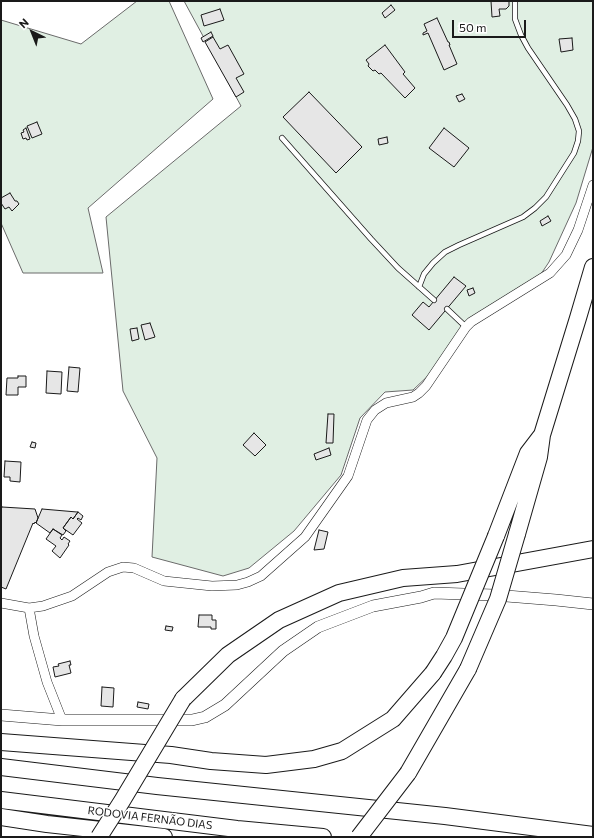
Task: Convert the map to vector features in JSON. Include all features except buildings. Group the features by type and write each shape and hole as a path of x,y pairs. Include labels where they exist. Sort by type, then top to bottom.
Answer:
{"highway":[{"path":"359,837 408,773 468,669 498,599 539,457 542,435 593,267"},
{"path":"1,742 266,765 314,759 342,751 392,719 433,674 454,638 528,453 542,435"},
{"path":"99,837 183,698 228,655 279,620 339,593 403,578 457,574 593,549"},
{"path":"1,767 156,786 446,816 593,835"},
{"name":"RODOVIA FERNÃO DIAS","path":"1,800 238,829 323,837"},
{"name":"RODOVIA FERNÃO DIAS","path":"1,817 47,824 164,837"}],"street":[{"path":"1,603 29,608 43,606 72,596 108,572 123,567 134,568 164,581 212,586 236,585 248,582 261,576 305,538 348,476 367,420 375,410 386,403 412,397 418,393 426,386 466,327 471,322 550,273 566,255 578,230 593,185"},
{"path":"1,715 62,720 192,720 205,717 224,705 283,651 318,627 373,606 421,597 434,593 494,595 593,604"},
{"path":"29,608 34,636 47,682 62,720"}],"lane":[{"path":"419,287 424,274 445,252 524,217 535,208 546,197 574,153 578,141 579,131 575,119 521,35 515,19 515,1"},
{"path":"282,138 398,268 434,300"},
{"path":"447,309 466,327"}],"green space":[{"path":"137,1 169,1 213,99 88,208 103,273 23,273 1,223 1,20 81,44"},
{"path":"184,1 593,1 593,147 576,203 549,262 541,274 469,319 431,373 413,390 385,392 360,418 341,475 294,531 249,568 223,576 152,557 157,458 123,391 106,217 241,106"}]}
